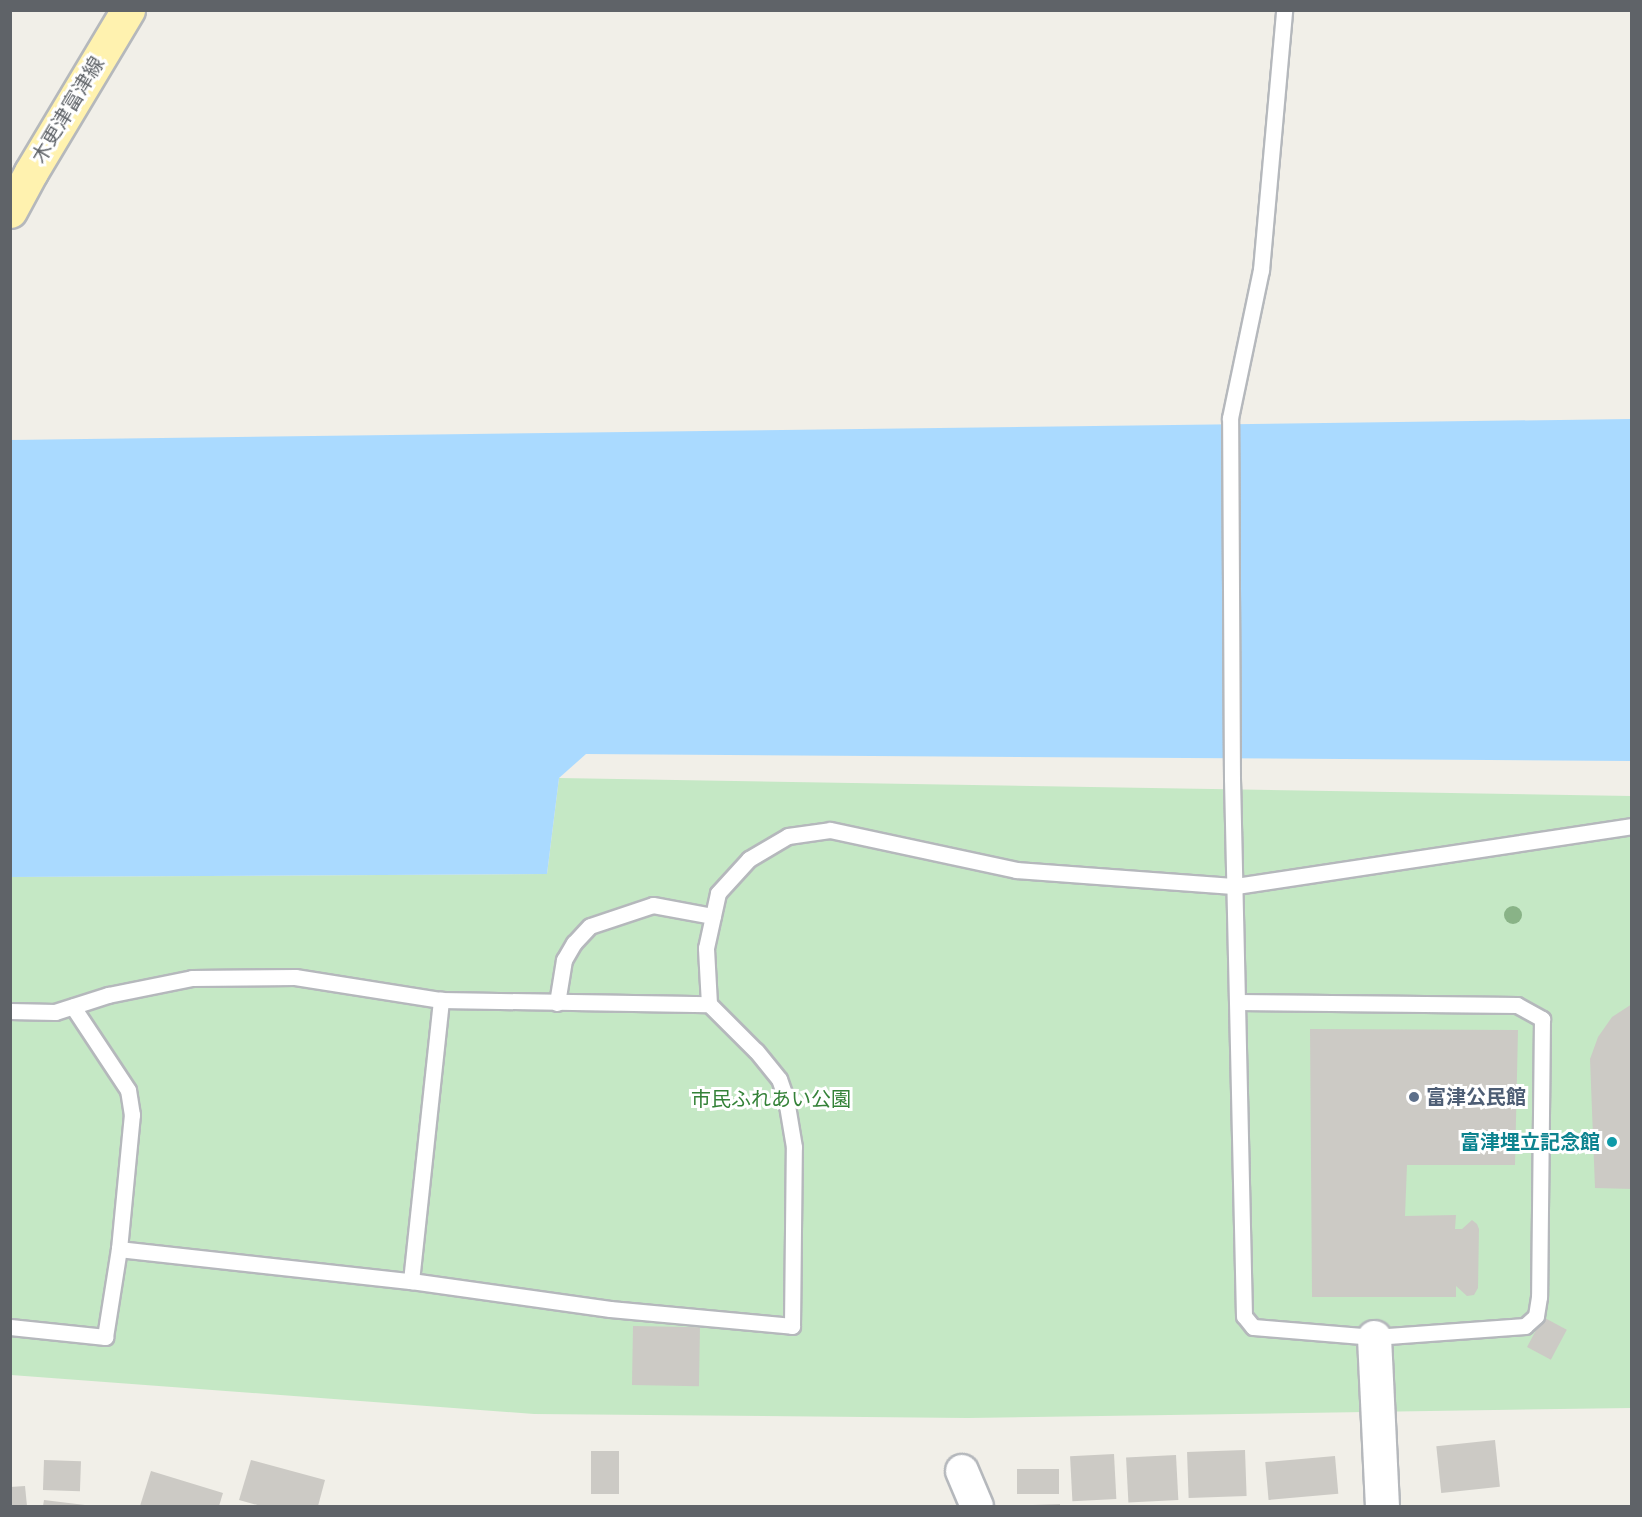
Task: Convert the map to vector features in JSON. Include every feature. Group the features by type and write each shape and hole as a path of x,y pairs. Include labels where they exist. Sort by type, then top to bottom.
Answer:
{"main road":[{"name":"木更津富津線","path":"10,211 128,10"}],"street":[{"path":"1374,1336 1382,1506"},
{"path":"962,1471 977,1506"}],"lane":[{"path":"1238,1002 1516,1005 1542,1019 1539,1297 1536,1316 1525,1326 1374,1336 1254,1327 1244,1316 1232,779 1230,418 1261,270 1284,10"},
{"path":"119,1249 411,1281 610,1309 792,1326 794,1147 786,1099 779,1079 756,1051 709,1004 706,948 718,893 749,859 788,836 830,830 1016,870 1236,886 1632,826"},
{"path":"557,1003 564,960 574,943 590,926 653,905 713,916"},
{"path":"10,1011 55,1012 108,995 192,978 295,976 441,1000 709,1004"},
{"path":"411,1281 441,1000"},
{"path":"10,1327 105,1337 119,1249 132,1115 128,1089 73,1007"}],"green space":[{"name":"市民ふれあい公園","path":"559,778 1631,796 1631,1408 968,1418 534,1414 11,1375 10,877 547,874"}],"water":[{"path":"1631,419 1631,761 586,754 559,778 547,874 11,877 10,440"}],"building":[{"name":"富津埋立記念館","path":"1632,1004 1632,1189 1595,1188 1590,1059 1598,1037 1612,1017"},
{"name":"富津公民館","path":"1310,1029 1518,1030 1515,1165 1407,1165 1405,1216 1456,1215 1455,1229 1462,1229 1472,1220 1477,1224 1479,1229 1478,1288 1474,1295 1467,1296 1456,1286 1456,1297 1312,1297"},
{"path":"1543,1317 1567,1330 1551,1360 1527,1347"},
{"path":"633,1326 700,1327 699,1386 632,1385"},
{"path":"1495,1440 1500,1487 1441,1493 1436,1446"},
{"path":"1245,1450 1247,1496 1189,1498 1187,1452"},
{"path":"591,1451 619,1451 619,1494 591,1494"},
{"path":"1114,1454 1116,1499 1072,1501 1070,1456"},
{"path":"1176,1455 1178,1500 1128,1503 1126,1458"},
{"path":"1335,1456 1338,1494 1269,1500 1265,1462"},
{"path":"44,1460 81,1461 80,1491 43,1490"},
{"path":"251,1460 325,1480 318,1506 261,1506 239,1500"},
{"path":"1017,1469 1059,1469 1059,1494 1017,1494"},
{"path":"151,1471 223,1493 219,1506 140,1506"},
{"path":"25,1486 27,1506 10,1506 10,1487"},
{"path":"44,1500 85,1505 85,1506 43,1506"},
{"path":"1060,1504 1060,1506 1033,1506 1033,1505"}],"place":[{"name":"富津公民館","path":"1414,1097"},
{"name":"富津埋立記念館","path":"1612,1142"}]}
